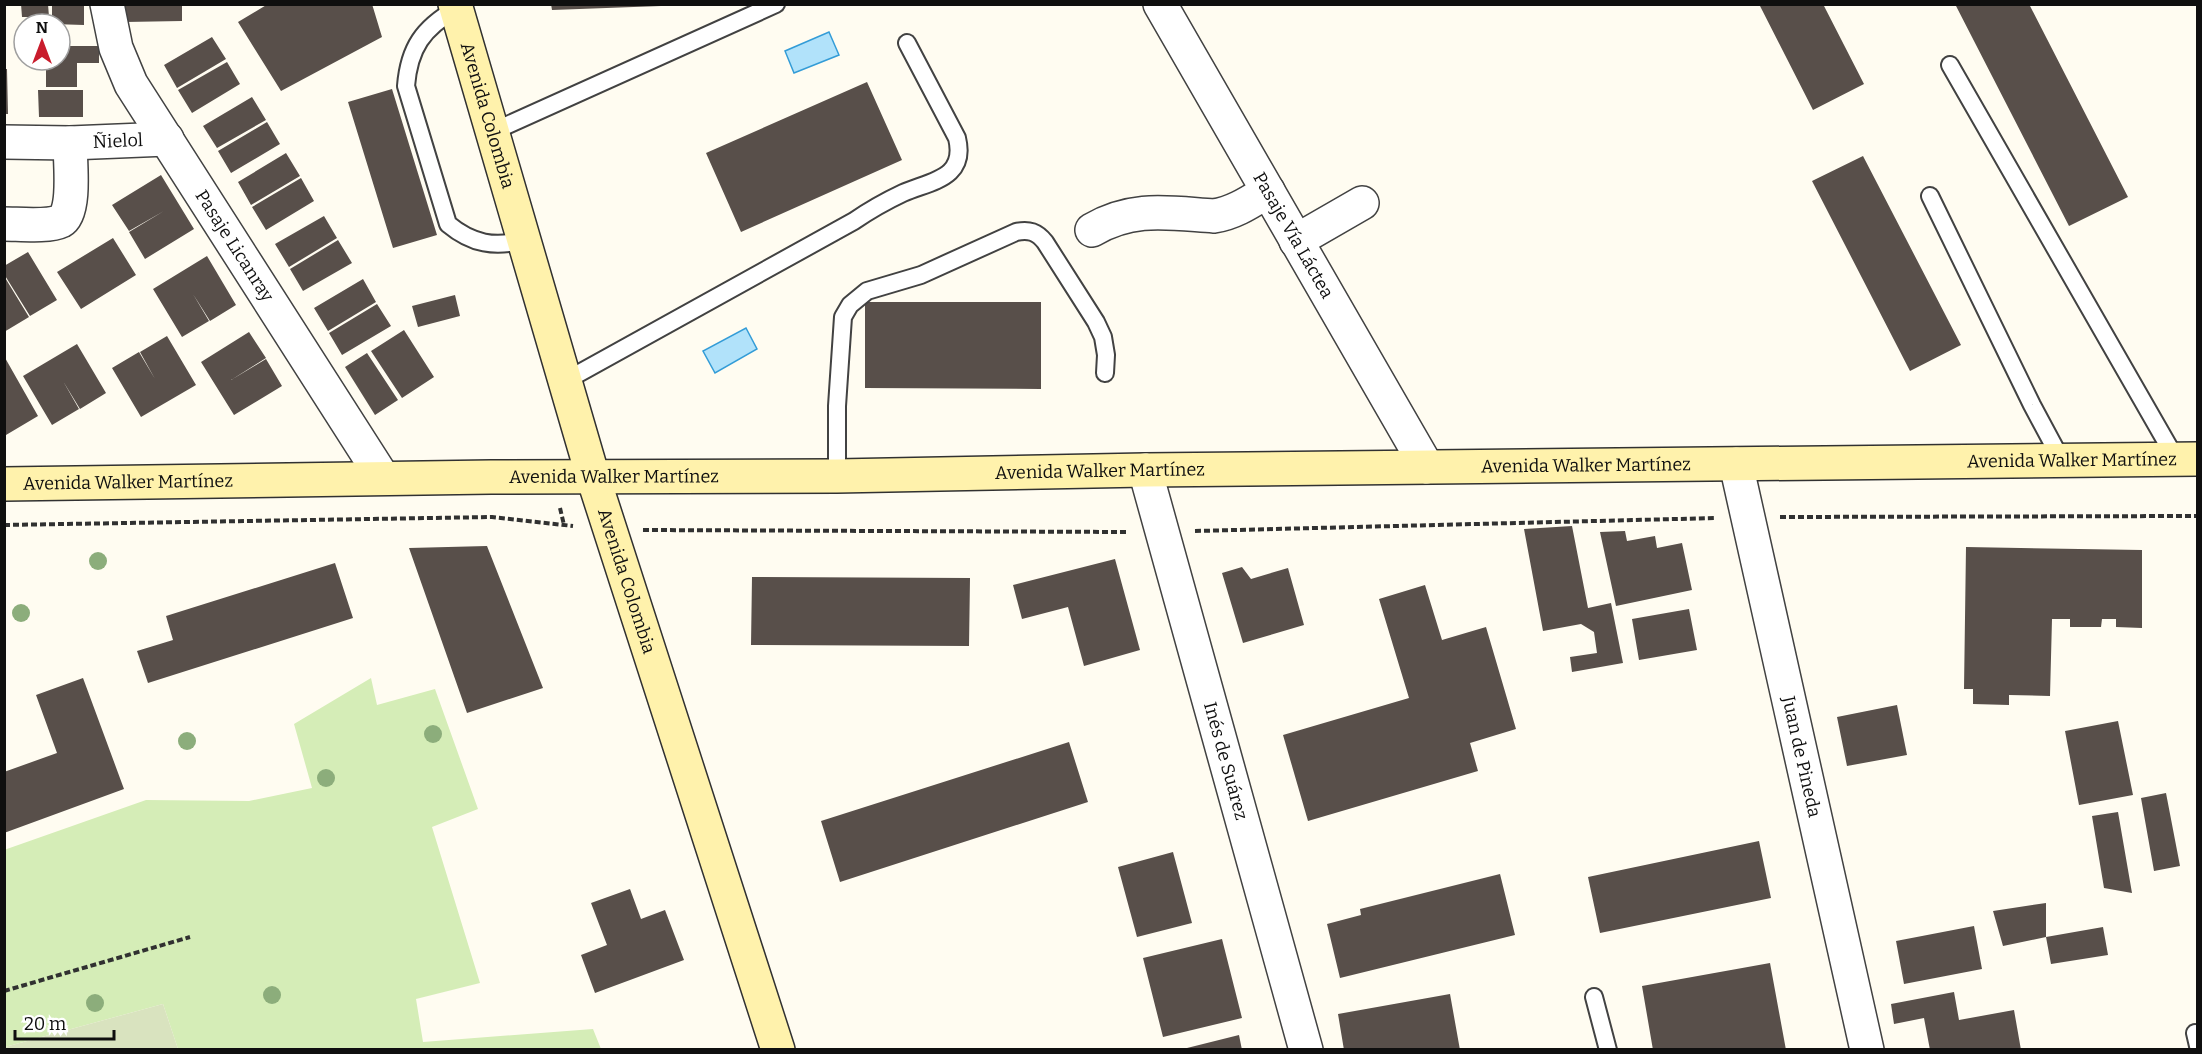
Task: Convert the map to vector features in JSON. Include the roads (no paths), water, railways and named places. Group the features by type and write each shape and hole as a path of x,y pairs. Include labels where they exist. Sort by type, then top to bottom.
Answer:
{"main road":[{"name":"Avenida Colombia","path":"455,7 593,477 778,1050"},
{"name":"Avenida Walker Martínez","path":"4,484 2187,459"}],"street":[{"name":"Pasaje Licanray","path":"107,4 110,26 131,84 383,478"},
{"name":"Pasaje Vía Láctea","path":"1160,4 1427,467"},
{"name":"Ñielol","path":"4,142 70,143 167,139"},
{"name":"Ñielol","path":"4,224 51,223 59,222 66,217 70,206 70,143"},
{"path":"1092,230 1110,219 1138,213 1214,216 1224,214 1238,209 1268,191"},
{"path":"1296,241 1362,203"},
{"name":"Juan de Pineda","path":"1736,464 1867,1050"},
{"name":"Inés de Suárez","path":"1146,470 1306,1050"}],"lane":[{"path":"492,132 776,4"},
{"path":"455,7 420,38 412,52 407,69 406,86 448,224 467,238 479,242 494,245 524,240"},
{"path":"565,381 844,226 884,201 936,182 952,170 958,160 957,138 907,43"},
{"path":"1950,65 2135,392 2187,459"},
{"path":"1930,196 2032,405 2062,460"},
{"path":"837,476 837,406 842,328 843,317 850,305 867,291 921,275 1016,232 1031,231 1039,235 1083,302 1103,337 1106,355 1105,373"},
{"path":"1593,997 1608,1050"}],"water":[{"path":"829,32 839,55 794,73 785,51"},
{"path":"746,328 757,349 715,373 703,351"}]}
